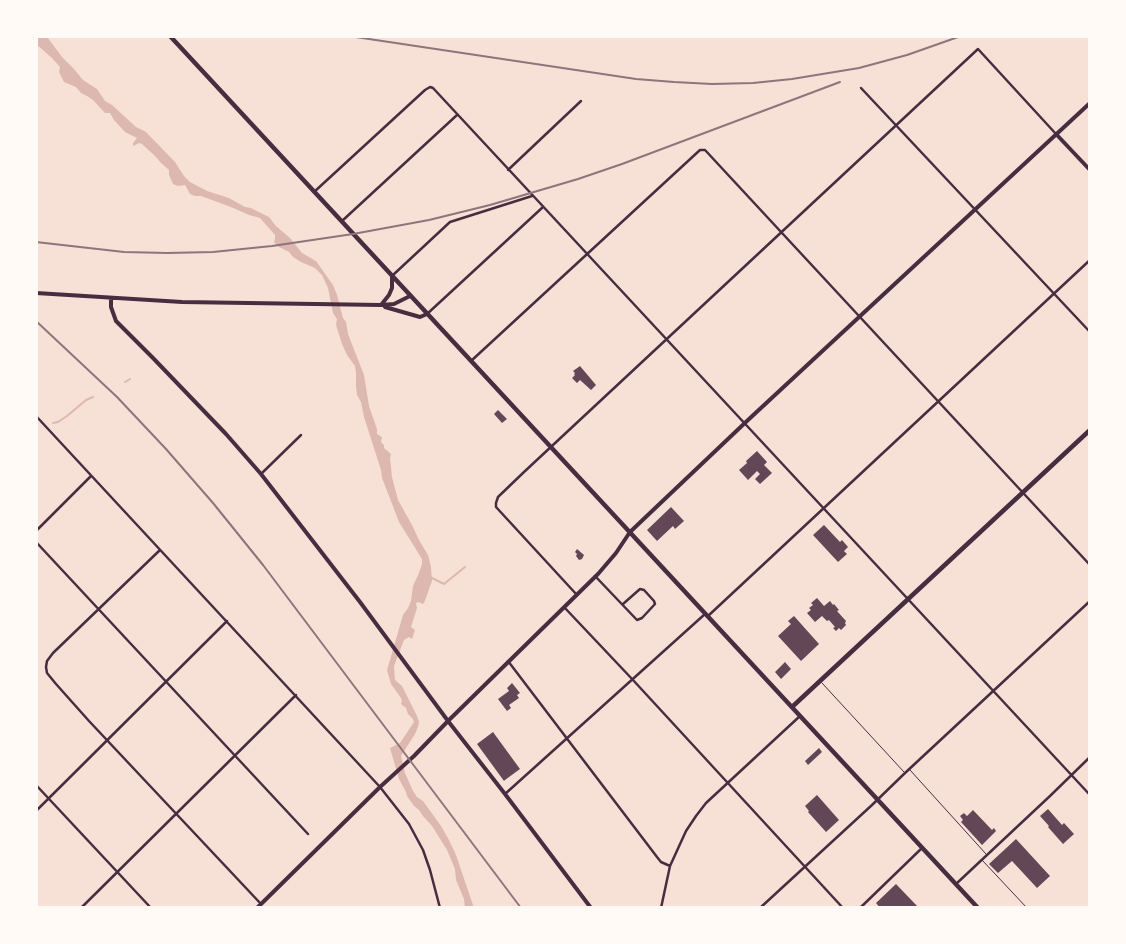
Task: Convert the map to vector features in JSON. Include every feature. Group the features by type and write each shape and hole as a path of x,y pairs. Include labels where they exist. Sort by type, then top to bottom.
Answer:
{"main road":[{"path":"170,36 978,908"},
{"path":"257,908 577,595 614,555 630,532 744,423 1090,103"},
{"path":"1056,134 1090,170"},
{"path":"381,305 392,288 392,276"},
{"path":"36,293 182,302 381,305 394,304 410,296"},
{"path":"111,298 113,316 116,321 226,434 261,474 591,908"},
{"path":"381,305 420,317 428,314"},
{"path":"792,707 1090,430"}],"street":[{"path":"577,595 498,509 496,505 498,497 978,50 1056,134"},
{"path":"314,192 424,90 430,87 434,90 908,599 1070,776 1090,795"},
{"path":"861,88 1090,332"},
{"path":"508,170 581,101"},
{"path":"342,222 457,115"},
{"path":"471,361 700,150 706,151 1090,565"},
{"path":"392,276 450,222 532,196"},
{"path":"428,314 543,207"},
{"path":"505,794 706,615 1090,260"},
{"path":"36,416 380,787 409,824 423,850 440,908"},
{"path":"261,474 301,435"},
{"path":"36,531 91,476"},
{"path":"36,542 308,834"},
{"path":"160,550 53,653 47,661 48,676 261,904"},
{"path":"595,576 636,619 642,618 655,604 644,590 640,588 622,604"},
{"path":"760,908 1090,601"},
{"path":"564,607 843,908"},
{"path":"36,811 227,622"},
{"path":"508,661 656,857 661,862 670,866"},
{"path":"81,908 296,695"},
{"path":"661,908 670,866 685,833 696,816 706,803 800,716"},
{"path":"956,884 1090,757"},
{"path":"36,785 151,908"},
{"path":"860,908 922,848"}],"lane":[{"path":"820,680 905,773"},
{"path":"909,769 987,855"},
{"path":"982,859 1027,908"}],"shaded area":[{"path":"36,36 46,36 83,80 97,89 105,101 136,127 146,132 175,162 190,182 269,217 302,253 316,261 333,285 343,318 346,322 348,334 364,375 369,406 377,434 382,437 381,442 384,448 391,454 392,477 398,500 428,555 431,567 432,581 424,603 416,603 417,608 411,627 415,630 412,639 409,637 404,640 394,666 395,680 402,686 419,722 415,734 401,756 405,773 413,791 423,801 449,840 474,908 465,908 464,899 456,880 455,869 447,850 432,826 407,796 399,779 390,748 400,743 414,722 406,708 401,704 401,698 391,684 387,670 403,615 411,601 413,586 422,564 422,559 399,522 382,478 361,402 357,395 355,366 342,344 336,325 337,319 333,313 328,288 322,275 315,268 301,262 289,252 277,246 274,242 275,235 260,218 201,196 190,194 185,185 178,186 173,184 169,170 156,157 142,144 139,143 133,146 137,138 125,132 110,113 105,113 93,100 81,93 76,87 64,82 59,72 60,67 36,44"}],"building":[{"path":"580,366 596,385 591,390 580,380 577,383 572,378 575,375 573,371"},
{"path":"498,410 507,419 502,423 494,414"},
{"path":"757,451 767,462 764,465 772,473 760,484 755,479 760,474 757,471 748,480 739,470"},
{"path":"671,507 684,521 675,529 673,526 657,541 647,530"},
{"path":"824,525 840,542 842,540 848,547 844,551 847,554 838,562 813,535"},
{"path":"577,549 584,555 579,560 575,552"},
{"path":"817,598 824,606 830,601 839,610 837,611 846,621 846,625 841,630 839,628 836,631 829,620 827,621 822,616 815,622 807,613 813,605 811,603"},
{"path":"794,616 819,644 801,661 778,636 791,624 788,621"},
{"path":"785,662 791,669 781,679 775,672"},
{"path":"512,683 520,693 517,695 519,698 509,705 511,708 507,711 498,699 509,691 507,688"},
{"path":"493,732 520,769 504,781 477,744"},
{"path":"819,748 822,752 808,765 805,761"},
{"path":"817,795 839,820 826,832 805,806"},
{"path":"1048,809 1062,825 1064,823 1074,834 1063,844 1040,816"},
{"path":"973,810 992,830 994,828 996,831 982,845 961,822 963,820 960,816 964,813 967,816"},
{"path":"1016,839 1050,876 1037,888 1012,861 998,873 989,864"},
{"path":"896,884 919,908 880,908 876,903"}],"waterway":[{"path":"125,382 130,379"},
{"path":"53,423 58,422 86,400 93,397"},
{"path":"430,577 444,584 465,567"}],"railway":[{"path":"349,36 636,79 712,84 753,83 792,79 859,68 907,55 961,36"},
{"path":"36,242 124,252 213,252 272,246 429,220 490,205 578,179 840,82"},
{"path":"36,321 117,397 213,503 263,565 521,908"}]}
